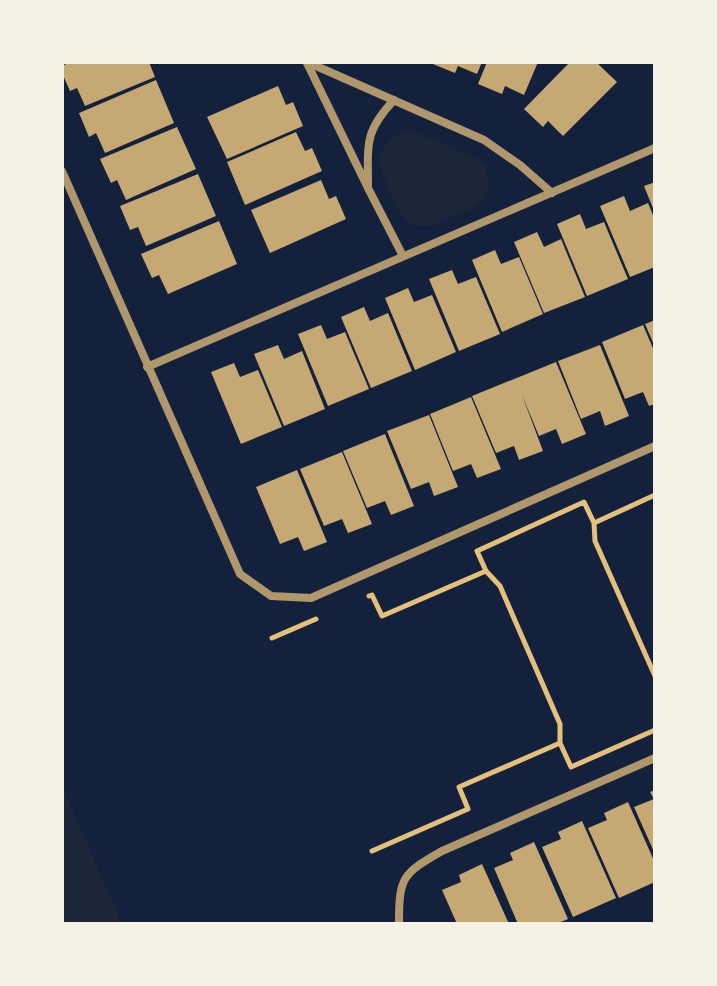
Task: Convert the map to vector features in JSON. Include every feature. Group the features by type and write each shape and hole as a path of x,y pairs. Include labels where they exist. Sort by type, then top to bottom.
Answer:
{"street":[{"path":"307,62 484,140 520,165 552,193"},
{"path":"307,62 403,256"},
{"path":"369,190 368,141 381,114 394,100"},
{"path":"147,367 655,148"},
{"path":"62,171 240,574 271,596 311,598 655,446"},
{"path":"399,924 402,880 419,864 442,851 655,758"}],"path":[{"path":"594,523 655,495"},
{"path":"655,676 595,541 594,523 584,502 477,551 486,571 500,586 560,724 560,743 571,767 655,730"},
{"path":"357,601 372,595 382,616 486,571"},
{"path":"272,638 329,613"},
{"path":"372,851 468,809 459,787 560,743"}],"shaded area":[{"path":"403,132 415,132 479,159 486,169 488,181 487,192 480,203 427,226 416,226 406,219 393,200 380,164 384,147"},
{"path":"62,785 68,799 122,924 62,924"}],"building":[{"path":"70,62 149,62 155,77 85,106 77,88 70,91 62,73 62,66"},
{"path":"428,62 482,62 477,74 458,66 455,73"},
{"path":"487,62 538,62 524,95 505,86 502,94 478,84"},
{"path":"570,62 596,62 617,82 563,136 548,121 543,127 524,109"},
{"path":"156,80 174,123 105,153 96,133 89,137 79,113"},
{"path":"278,86 286,105 293,102 303,126 227,159 207,117"},
{"path":"177,127 196,169 126,200 117,180 111,183 100,159"},
{"path":"296,132 305,151 312,148 322,171 245,205 227,162"},
{"path":"198,174 216,216 146,246 138,227 130,230 120,206"},
{"path":"321,180 329,199 336,196 346,219 270,253 251,210"},
{"path":"655,182 655,213 644,186"},
{"path":"624,196 630,211 648,203 655,220 655,267 630,277 600,206"},
{"path":"580,214 586,229 604,222 628,279 587,296 557,224"},
{"path":"219,221 237,264 168,294 159,275 152,278 141,254"},
{"path":"537,232 544,247 561,239 585,297 544,313 514,242"},
{"path":"495,250 501,264 519,257 543,314 502,332 472,260"},
{"path":"452,270 458,284 476,277 500,334 459,351 429,279"},
{"path":"408,288 414,302 432,295 456,352 415,370 385,298"},
{"path":"364,307 370,321 388,313 412,371 371,388 341,317"},
{"path":"655,320 655,347 645,324"},
{"path":"321,325 327,339 345,332 369,389 328,406 298,334"},
{"path":"643,325 655,353 655,404 649,406 643,392 625,399 602,342"},
{"path":"278,345 284,359 302,351 325,409 284,426 254,354"},
{"path":"600,345 629,416 605,426 600,411 581,419 558,361"},
{"path":"556,362 586,434 562,444 556,429 539,436 522,395 543,451 519,460 514,446 496,453 472,396"},
{"path":"234,363 240,377 258,370 282,427 241,444 211,372"},
{"path":"471,397 501,469 477,478 471,464 453,471 430,414"},
{"path":"429,415 458,487 434,496 429,482 411,489 387,431"},
{"path":"385,434 414,506 391,515 385,501 367,508 343,451"},
{"path":"342,452 372,524 348,533 342,519 324,526 300,469"},
{"path":"297,470 327,542 304,551 298,537 280,544 256,487"},
{"path":"655,790 655,854 634,807 654,799 650,792"},
{"path":"628,802 655,863 655,882 619,898 588,828 607,820 604,813"},
{"path":"582,821 616,898 573,917 542,847 561,839 558,832"},
{"path":"534,842 568,919 556,924 518,924 494,868 513,860 510,853"},
{"path":"482,864 509,924 457,924 442,890 461,882 459,875"}]}
